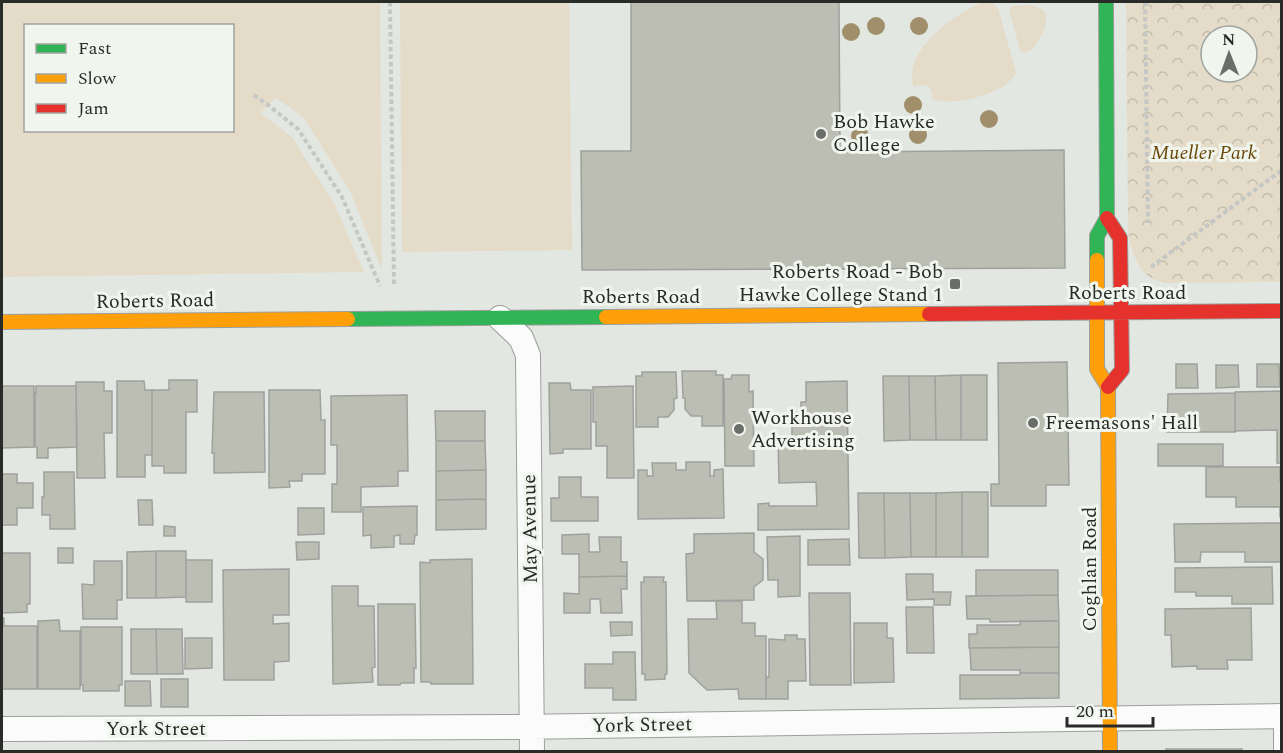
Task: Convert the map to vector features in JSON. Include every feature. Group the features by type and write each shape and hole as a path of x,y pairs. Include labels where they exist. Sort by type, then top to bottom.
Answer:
{"main road":[{"name":"Coghlan Road","path":"1106,2 1107,218 1097,236 1097,369 1108,387 1110,752"},
{"name":"Coghlan Road","path":"1107,218 1120,238 1122,312 1122,370 1108,387"},
{"name":"Roberts Road","path":"2,322 1281,311"}],"street":[{"name":"May Avenue","path":"500,318 521,338 528,355 532,752"},
{"name":"York Street","path":"2,729 532,727 1281,716"}],"lane":[{"path":"1280,752 1281,716"}],"path":[{"path":"390,2 394,286"},
{"path":"1145,2 1148,234"},
{"path":"254,95 298,129 342,197 380,286"},
{"path":"1148,257 1148,269 1281,170"}],"green space":[{"path":"2,2 380,2 382,270 350,191 303,117 276,98 260,113 291,136 334,203 364,272 2,277"},
{"path":"400,2 569,2 572,250 402,252"},
{"path":"983,2 992,2 998,8 1016,72 1013,78 1007,84 981,96 954,101 932,100 932,92 928,87 922,85 914,87 912,74 915,60 923,47 945,25"},
{"name":"Mueller Park","path":"1126,2 1281,2 1281,282 1166,283 1149,277 1139,265 1128,233"},
{"path":"1031,5 1045,12 1046,23 1034,47 1023,52 1020,50 1009,10 1012,6"}],"building":[{"name":"Bob Hawke College","path":"631,2 839,2 840,152 1064,150 1065,268 582,270 581,151 631,151"},
{"name":"Freemasons' Hall","path":"1067,362 1069,485 1046,485 1046,506 991,506 991,484 999,484 998,363"},
{"path":"1176,364 1197,364 1198,388 1176,388"},
{"path":"1257,364 1279,364 1280,387 1257,387"},
{"path":"1216,365 1238,365 1239,387 1216,388"},
{"path":"682,371 716,371 716,375 723,375 723,426 702,426 702,416 691,416 685,409"},
{"path":"642,372 676,372 677,398 674,399 674,410 668,417 658,417 658,427 636,427 636,376 642,376"},
{"name":"Workhouse Advertising","path":"732,375 749,375 749,392 753,391 754,466 725,466 724,379 731,379"},
{"path":"961,375 961,440 936,440 935,376"},
{"path":"961,375 987,375 987,440 961,440"},
{"path":"883,376 909,376 910,440 884,441"},
{"path":"909,376 935,376 936,440 910,440"},
{"path":"169,380 197,380 197,412 186,412 186,473 164,473 164,466 152,466 152,390 169,390"},
{"path":"117,381 144,381 145,390 152,390 152,455 145,455 145,477 117,477"},
{"path":"847,381 849,529 758,530 758,504 817,506 816,482 779,483 778,440 792,440 792,413 801,412 801,402 806,402 806,382"},
{"path":"76,382 104,382 104,391 112,391 112,433 104,433 105,478 77,478"},
{"path":"549,383 570,383 571,390 591,390 591,449 563,449 563,453 550,454"},
{"path":"2,386 34,386 34,447 2,448"},
{"path":"36,386 76,386 77,447 48,448 48,458 37,458 37,447 35,447"},
{"path":"633,386 634,478 607,478 607,446 596,446 593,387"},
{"path":"269,390 320,390 321,420 325,420 325,474 302,474 302,481 289,481 290,487 269,488"},
{"path":"1282,391 1282,463 1277,463 1277,430 1235,431 1235,392"},
{"path":"214,392 264,392 265,472 214,473 214,453 212,453"},
{"path":"1235,393 1235,432 1167,432 1168,394"},
{"path":"407,395 408,471 398,471 398,486 361,487 361,512 332,512 332,484 337,484 337,445 331,445 331,396"},
{"path":"435,411 485,411 485,441 436,441"},
{"path":"436,441 485,441 486,470 436,471"},
{"path":"1158,444 1223,444 1223,466 1158,466"},
{"path":"686,462 710,462 710,476 714,476 714,470 723,469 724,518 638,519 638,470 647,470 647,476 653,476 652,463 676,463 676,470 686,470"},
{"path":"1206,467 1280,467 1282,517 1280,517 1280,507 1236,507 1236,497 1206,497"},
{"path":"486,470 486,499 436,500 436,471"},
{"path":"44,472 74,472 75,529 50,529 50,515 42,515"},
{"path":"2,474 17,474 17,483 33,483 33,508 17,508 17,525 2,525"},
{"path":"559,477 581,477 581,497 598,497 598,521 551,521 551,498 559,498"},
{"path":"962,492 988,492 988,557 962,557"},
{"path":"962,492 962,557 936,557 936,493"},
{"path":"858,493 884,493 885,558 859,558"},
{"path":"884,493 910,493 911,557 885,558"},
{"path":"910,493 936,493 936,557 911,557"},
{"path":"486,499 486,529 436,530 436,500"},
{"path":"138,500 152,500 153,525 139,525"},
{"path":"417,506 417,535 415,535 414,544 400,544 400,535 394,536 394,547 371,548 371,535 363,536 363,507"},
{"path":"298,508 324,508 324,534 298,535"},
{"path":"1282,523 1282,562 1245,562 1245,552 1201,552 1200,562 1175,562 1174,524"},
{"path":"164,526 175,527 175,536 164,536"},
{"path":"754,533 754,552 763,559 763,580 754,587 754,600 687,601 686,554 694,553 694,534"},
{"path":"589,534 589,552 600,552 599,537 621,537 621,562 627,562 627,576 579,577 579,554 562,554 562,535"},
{"path":"800,536 800,596 778,597 778,580 768,580 767,537"},
{"path":"849,539 850,565 808,565 808,540"},
{"path":"296,542 319,542 319,559 297,560"},
{"path":"58,548 73,548 73,563 58,563"},
{"path":"156,551 156,598 127,598 127,552"},
{"path":"156,551 186,551 186,597 156,598"},
{"path":"2,553 30,553 30,604 27,604 27,612 2,613"},
{"path":"472,559 473,684 421,682 420,562"},
{"path":"186,560 212,560 212,602 186,602"},
{"path":"94,561 122,561 122,600 117,600 117,619 83,619 82,584 94,585"},
{"path":"1272,567 1273,604 1232,604 1232,596 1196,596 1196,592 1175,592 1175,568"},
{"path":"289,569 289,615 273,615 273,624 289,623 289,661 274,662 274,680 224,680 223,570"},
{"path":"976,570 1058,570 1058,595 976,596"},
{"path":"906,574 933,574 933,592 951,592 950,605 934,605 934,599 907,600"},
{"path":"627,576 627,589 621,589 622,613 601,613 600,599 590,599 590,613 564,613 564,593 579,594 579,577"},
{"path":"644,577 664,577 663,582 666,582 667,674 665,674 665,679 645,680 645,674 642,674 641,582 644,582"},
{"path":"332,586 358,586 358,606 374,606 375,667 372,668 373,682 333,684"},
{"path":"809,593 850,593 851,685 810,685"},
{"path":"1058,595 1059,621 990,622 990,619 967,619 966,596"},
{"path":"716,601 742,601 742,623 755,623 755,636 766,636 766,699 739,699 738,689 707,690 689,673 688,619 717,619"},
{"path":"378,604 415,604 416,668 414,668 414,683 378,685"},
{"path":"906,607 933,607 934,653 907,653"},
{"path":"1251,608 1252,660 1227,660 1228,669 1197,669 1197,666 1172,667 1171,635 1165,635 1165,609"},
{"path":"2,618 4,618 4,626 37,626 37,689 2,689"},
{"path":"59,620 60,631 80,631 80,689 38,689 38,621"},
{"path":"1020,621 1059,621 1059,647 969,648 969,634 977,634 977,625 1020,625"},
{"path":"610,622 632,622 632,635 611,636"},
{"path":"854,623 887,623 887,638 893,638 894,682 854,683"},
{"path":"81,627 122,627 122,685 119,685 119,691 83,691 83,685 81,685"},
{"path":"131,629 156,629 157,674 131,674"},
{"path":"156,629 182,629 183,674 157,674"},
{"path":"785,635 797,635 797,639 805,639 806,681 788,681 788,699 766,699 766,677 769,677 769,639 785,640"},
{"path":"185,638 212,638 212,668 185,669"},
{"path":"1059,647 1059,673 971,670 970,648"},
{"path":"613,652 635,652 636,700 613,700 613,688 585,688 585,664 613,664"},
{"path":"1020,673 1059,673 1059,698 960,699 960,675 1020,675"},
{"path":"161,679 188,679 188,707 161,707"},
{"path":"125,681 150,681 151,706 125,706"},
{"path":"1166,749 1242,749 1242,752 1166,752"}],"traffic: fast":[{"path":"1097,260 1097,236 1107,218 1106,2"},
{"path":"348,319 606,317"}],"traffic: slow":[{"path":"1097,260 1097,369 1108,387 1110,752"},
{"path":"606,317 929,314"},
{"path":"2,322 348,319"}],"traffic: jam":[{"path":"1107,218 1120,238 1122,370 1108,387"},
{"path":"929,314 1282,311"}],"place":[{"name":"Bob Hawke College","path":"821,134"},
{"name":"Roberts Road - Bob Hawke College Stand 1","path":"955,284"},
{"name":"Freemasons' Hall","path":"1033,423"},
{"name":"Workhouse Advertising","path":"739,429"}]}
